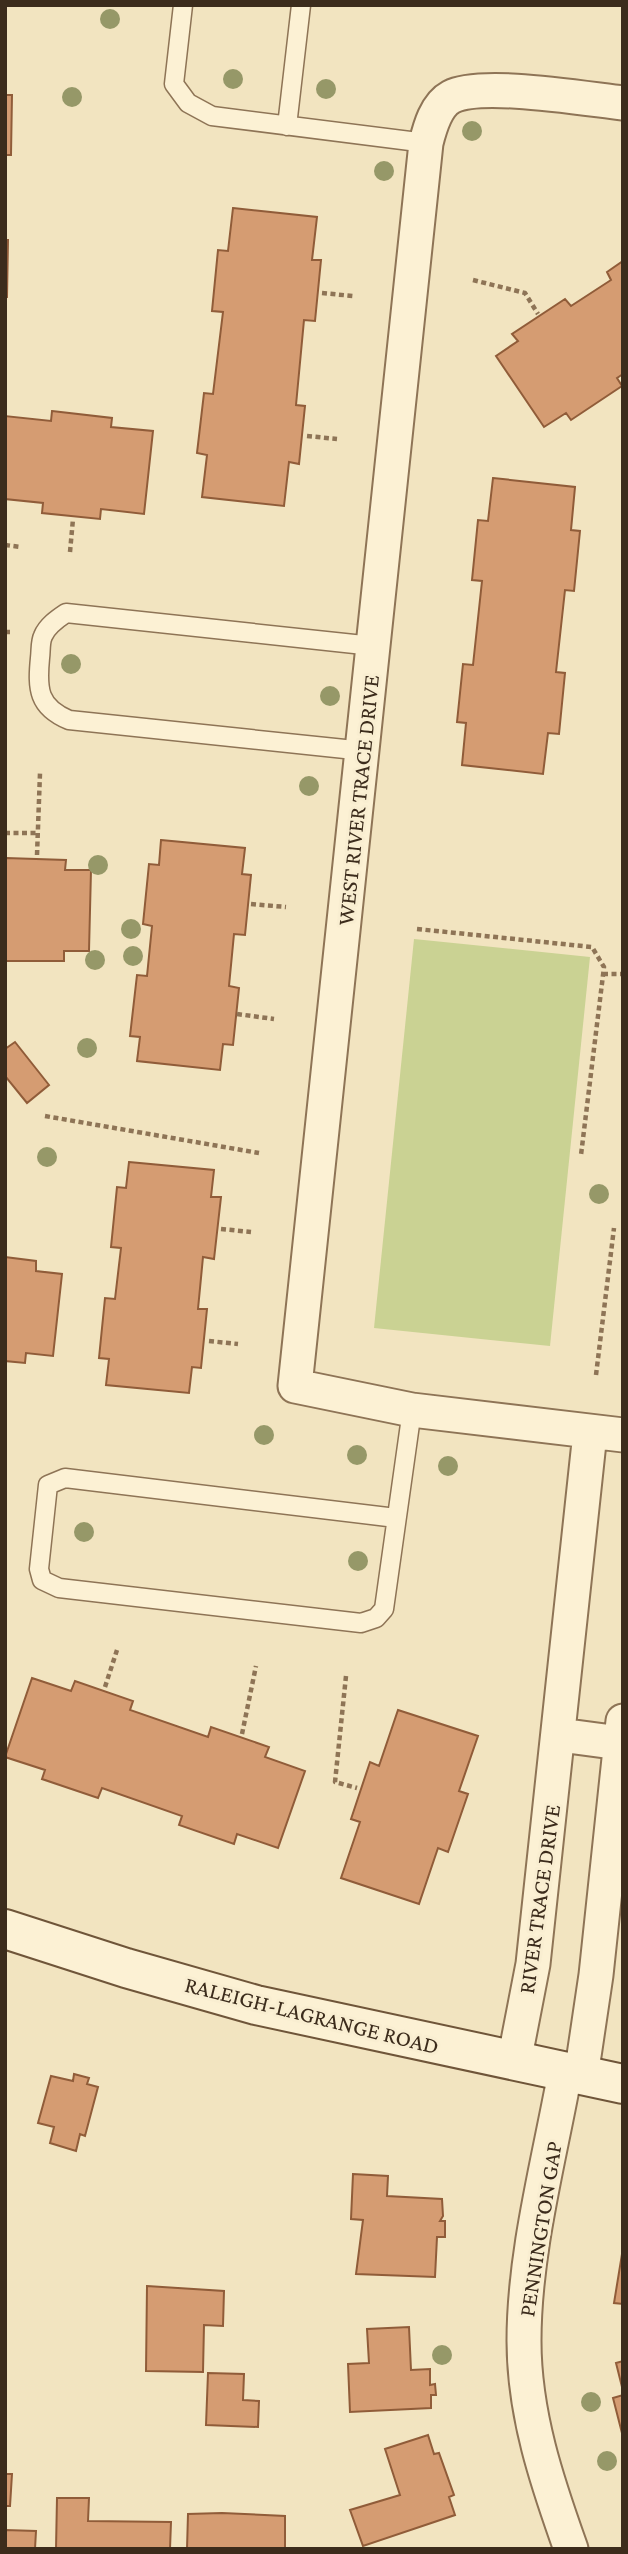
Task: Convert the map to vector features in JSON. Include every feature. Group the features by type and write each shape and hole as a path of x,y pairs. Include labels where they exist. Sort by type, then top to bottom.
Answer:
{"main road":[{"name":"RALEIGH-LAGRANGE ROAD","path":"5,1929 126,1968 257,2005 623,2084"}],"street":[{"name":"WEST RIVER TRACE DRIVE","path":"623,103 476,90 450,97 431,121 426,143 295,1386 412,1410 623,1435"},
{"name":"RIVER TRACE DRIVE","path":"514,2062 533,1964 560,1735 590,1433"},
{"path":"560,1735 622,1732 596,1975 573,2074"},
{"name":"PENNINGTON GAP","path":"570,2549 541,2465 524,2343 532,2254 573,2074"}],"lane":[{"path":"183,5 174,84 188,103 212,116 426,143"},
{"path":"287,126 301,5"},
{"path":"363,751 69,720 53,713 42,699 37,681 42,636 52,623 66,613 373,646"},
{"path":"396,1518 65,1478 48,1485 39,1569 42,1580 59,1588 361,1623 376,1618 384,1609 412,1410"}],"path":[{"path":"473,279 525,293 538,314"},
{"path":"322,293 353,296"},
{"path":"307,436 337,439"},
{"path":"70,552 73,519"},
{"path":"5,545 21,547"},
{"path":"5,632 12,632"},
{"path":"37,855 40,773"},
{"path":"5,833 37,833"},
{"path":"251,904 286,907"},
{"path":"417,929 592,947 604,967 581,1156"},
{"path":"603,974 623,974"},
{"path":"237,1014 274,1019"},
{"path":"45,1116 259,1153"},
{"path":"596,1375 614,1228"},
{"path":"221,1229 251,1232"},
{"path":"209,1341 238,1344"},
{"path":"105,1687 117,1650"},
{"path":"242,1734 256,1666"},
{"path":"346,1676 335,1782 357,1788"}],"green space":[{"path":"414,939 590,957 550,1346 374,1328"}],"building":[{"path":"5,95 12,95 11,155 5,155"},
{"path":"233,208 317,217 312,260 321,260 315,321 304,320 296,405 305,406 299,464 289,462 284,506 202,497 207,455 197,453 204,393 213,394 223,312 212,311 218,250 228,251"},
{"path":"5,240 8,240 7,297 5,297"},
{"path":"623,261 623,374 617,378 622,386 571,420 566,413 544,427 496,356 518,341 512,334 565,299 571,306 611,280 607,272"},
{"path":"52,411 112,418 111,427 153,431 144,514 101,509 100,519 42,513 43,503 5,499 5,416 51,421"},
{"path":"493,478 575,487 571,530 580,531 574,591 565,590 556,672 565,673 559,734 548,733 543,774 462,765 466,723 457,722 463,664 473,665 482,581 472,580 478,520 488,521"},
{"path":"161,840 245,848 242,874 251,875 245,935 234,934 229,986 239,988 233,1045 223,1044 220,1070 137,1061 140,1037 130,1036 137,975 147,976 152,926 143,924 149,864 159,865"},
{"path":"6,858 66,860 65,870 91,870 89,951 64,951 64,961 5,961"},
{"path":"15,1042 49,1085 27,1103 5,1076 5,1049"},
{"path":"129,1162 214,1170 211,1197 221,1197 214,1259 203,1257 198,1309 207,1309 201,1368 192,1367 189,1393 106,1385 109,1359 99,1358 105,1298 115,1299 121,1248 111,1247 117,1187 126,1188"},
{"path":"5,1257 36,1261 36,1271 62,1274 53,1356 26,1353 25,1363 5,1361"},
{"path":"32,1678 71,1691 75,1681 133,1701 130,1710 208,1737 211,1727 269,1747 265,1757 305,1771 278,1848 237,1834 234,1844 179,1825 182,1816 102,1788 98,1798 42,1779 45,1770 5,1757"},
{"path":"398,1710 478,1736 459,1791 468,1794 448,1852 438,1848 419,1904 341,1878 360,1822 351,1819 370,1762 379,1766"},
{"path":"74,2074 89,2078 87,2084 98,2087 85,2136 80,2134 76,2151 50,2143 54,2127 38,2123 51,2076 73,2081"},
{"path":"353,2174 388,2176 387,2196 442,2199 443,2216 440,2221 445,2221 445,2237 437,2237 435,2277 356,2274 363,2220 351,2219"},
{"path":"623,2248 623,2304 614,2303"},
{"path":"147,2286 224,2291 223,2326 204,2325 203,2372 146,2371"},
{"path":"409,2327 411,2370 430,2369 430,2385 435,2384 436,2395 431,2395 431,2408 350,2412 348,2364 369,2363 367,2329"},
{"path":"623,2361 623,2391 616,2363"},
{"path":"208,2373 244,2374 243,2400 259,2401 258,2427 206,2425"},
{"path":"623,2395 623,2437 613,2398"},
{"path":"428,2435 434,2454 439,2453 454,2495 449,2497 455,2515 363,2546 350,2510 400,2495 385,2449"},
{"path":"5,2474 12,2474 10,2506 5,2506"},
{"path":"57,2498 89,2498 88,2521 171,2522 170,2549 56,2549"},
{"path":"188,2514 285,2516 285,2549 187,2549"},
{"path":"5,2530 36,2531 35,2549 5,2549"}]}
